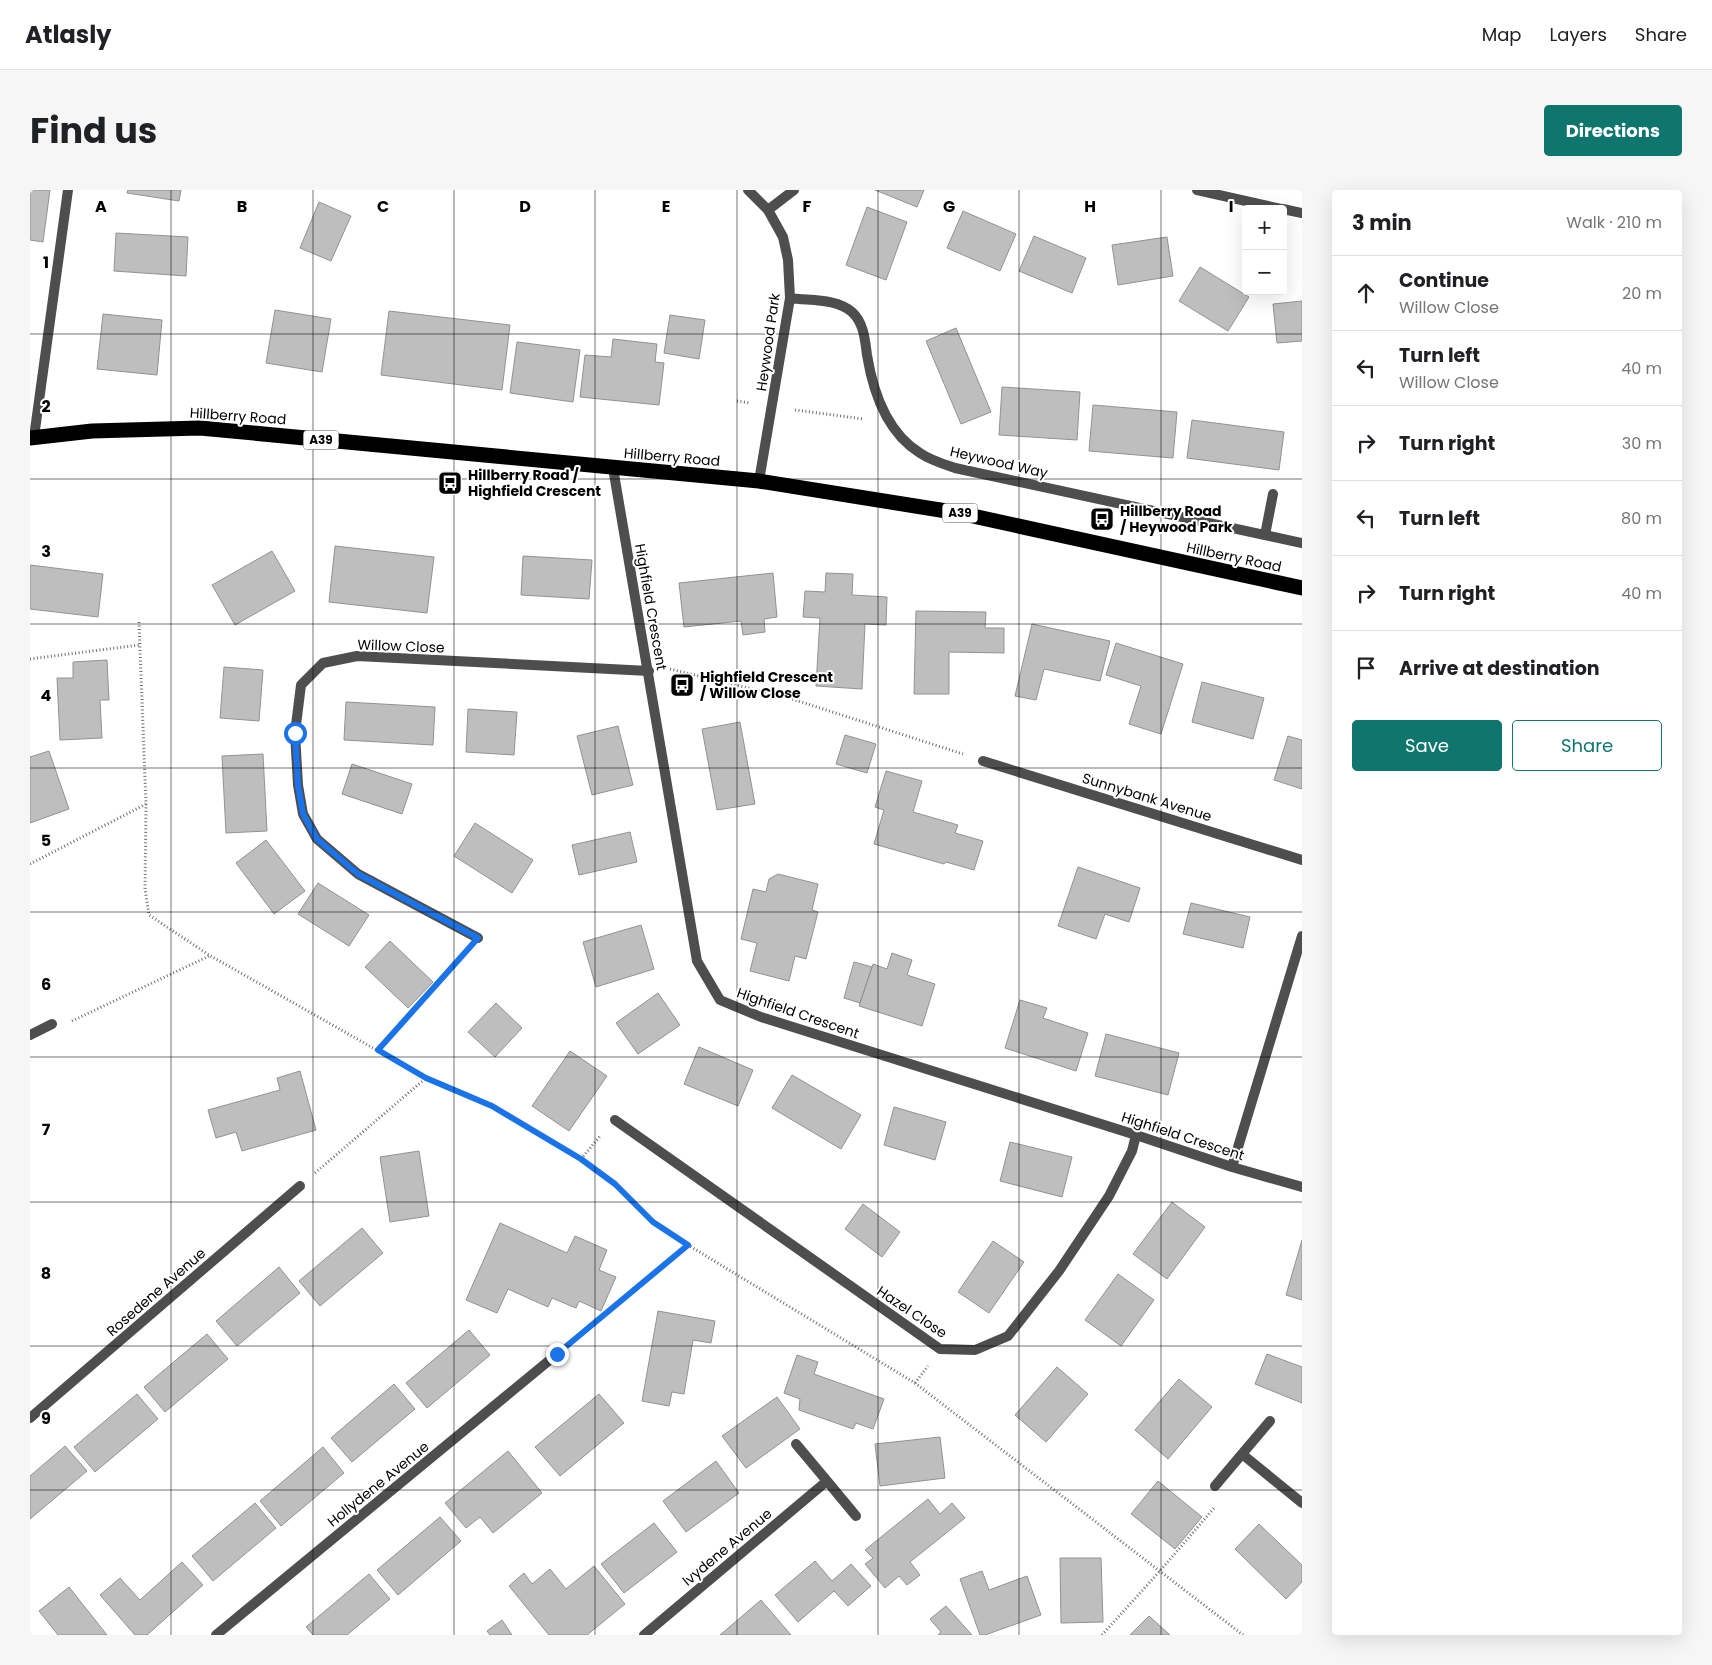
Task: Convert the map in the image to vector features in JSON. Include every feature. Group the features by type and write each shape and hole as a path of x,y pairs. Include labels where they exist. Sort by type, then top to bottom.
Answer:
{"highway":[{"name":"Hillberry Road","path":"32,438 92,430 200,428 759,481 959,513 1302,588"}],"street":[{"path":"32,438 68,190"},
{"name":"Heywood Park","path":"748,190 768,210 783,237 788,260 790,298 759,481"},
{"path":"768,210 794,190"},
{"path":"1198,190 1264,205"},
{"path":"1287,210 1302,214"},
{"name":"Heywood Way","path":"790,298 836,303 853,313 863,328 873,384 879,403 890,422 906,443 920,453 955,468 1302,543"},
{"name":"Highfield Crescent","path":"612,468 698,961 720,1000 761,1017 1232,1167 1302,1186"},
{"path":"1265,534 1273,494"},
{"name":"Willow Close","path":"478,938 358,874 317,839 303,814 298,785 295,733 301,686 323,663 358,656 648,668"},
{"name":"Sunnybank Avenue","path":"983,760 1302,860"},
{"path":"1232,1167 1302,936"},
{"path":"30,1035 52,1024"},
{"name":"Hazel Close","path":"615,1120 940,1349 949,1350 975,1350 1008,1336 1059,1271 1109,1196 1132,1151 1136,1135"},
{"name":"Rosedene Avenue","path":"30,1418 300,1186"},
{"name":"Hollydene Avenue","path":"216,1635 557,1354"},
{"path":"1215,1486 1270,1421"},
{"path":"796,1444 856,1516"},
{"path":"1242,1454 1302,1503"},
{"name":"Ivydene Avenue","path":"644,1635 827,1481"}],"path":[{"path":"737,401 750,402"},
{"path":"795,410 890,422"},
{"path":"139,622 146,804 146,889 149,915 209,955 426,1078 492,1106 581,1159 615,1184 653,1222 915,1383 1243,1635"},
{"path":"30,658 139,645"},
{"path":"648,668 789,698 983,760"},
{"path":"30,864 146,804"},
{"path":"378,1050 478,938"},
{"path":"52,1024 69,1023 209,955"},
{"path":"300,1186 426,1078"},
{"path":"581,1159 615,1120"},
{"path":"557,1354 688,1245"},
{"path":"1102,1635 1160,1572 1226,1494 1215,1486"}],"building":[{"path":"30,190 50,190 43,242 30,240"},
{"path":"128,190 181,190 179,201 127,193"},
{"path":"875,190 924,190 917,207"},
{"path":"319,202 351,216 331,261 300,248"},
{"path":"867,207 907,222 886,280 846,265"},
{"path":"963,211 1016,234 1000,271 947,248"},
{"path":"116,233 188,237 186,276 114,271"},
{"path":"1034,236 1086,258 1072,293 1019,271"},
{"path":"1167,237 1173,276 1118,285 1112,245"},
{"path":"1200,267 1242,293 1242,295 1249,297 1228,331 1179,301"},
{"path":"1302,301 1302,341 1277,343 1273,304"},
{"path":"275,310 331,319 322,372 266,363"},
{"path":"389,311 510,325 502,390 381,375"},
{"path":"103,314 162,320 157,375 97,369"},
{"path":"670,315 705,320 699,359 664,353"},
{"path":"956,328 991,412 961,424 926,341"},
{"path":"613,339 657,344 655,362 664,363 659,405 580,397 585,355 611,357"},
{"path":"517,342 580,350 573,402 510,393"},
{"path":"1002,387 1080,392 1077,440 999,435"},
{"path":"1093,405 1177,412 1173,458 1089,451"},
{"path":"1192,420 1284,432 1279,470 1187,458"},
{"path":"335,546 434,557 427,613 329,602"},
{"path":"272,551 295,591 235,625 212,585"},
{"path":"523,556 592,560 589,599 521,595"},
{"path":"30,565 103,574 98,617 30,609"},
{"path":"773,573 777,617 764,619 765,632 743,635 741,621 684,627 679,583"},
{"path":"826,573 853,574 852,595 887,597 886,625 865,624 862,689 816,686 820,618 803,617 805,591 825,592"},
{"path":"916,611 986,612 985,628 1004,628 1004,653 949,652 949,694 914,694"},
{"path":"1032,624 1110,641 1100,681 1044,669 1036,700 1015,696"},
{"path":"1116,643 1183,664 1161,734 1129,724 1141,686 1106,675"},
{"path":"107,660 109,700 100,700 102,738 60,740 57,678 73,678 73,662"},
{"path":"224,667 263,670 259,721 220,718"},
{"path":"1202,682 1264,698 1253,739 1192,722"},
{"path":"346,702 435,707 433,745 344,740"},
{"path":"468,709 517,712 514,755 466,752"},
{"path":"740,722 755,804 717,810 702,729"},
{"path":"618,726 633,785 592,795 577,736"},
{"path":"845,735 876,744 867,773 836,764"},
{"path":"1288,736 1302,740 1302,789 1274,780"},
{"path":"49,751 69,809 30,823 30,757"},
{"path":"263,754 267,831 226,833 222,756"},
{"path":"352,764 412,784 402,814 342,794"},
{"path":"886,771 922,781 913,812 958,825 955,833 983,841 974,870 946,862 944,864 874,844 884,810 875,807"},
{"path":"475,823 533,860 512,893 454,856"},
{"path":"630,832 637,862 579,875 572,845"},
{"path":"266,840 305,891 274,914 236,863"},
{"path":"1078,867 1140,888 1129,922 1105,914 1096,939 1058,926"},
{"path":"778,874 818,884 812,910 818,912 806,959 795,956 789,981 750,971 757,943 741,939 753,889 766,892 769,879"},
{"path":"318,883 369,915 349,946 298,914"},
{"path":"1191,903 1250,917 1243,948 1183,934"},
{"path":"641,925 654,969 596,987 583,942"},
{"path":"390,941 433,982 408,1008 365,967"},
{"path":"892,953 912,960 907,975 935,984 922,1026 859,1006 873,964 887,969"},
{"path":"854,962 872,967 860,1003 844,998"},
{"path":"658,993 680,1025 638,1054 616,1023"},
{"path":"1020,1000 1047,1008 1043,1018 1088,1033 1076,1071 1005,1048"},
{"path":"496,1003 522,1028 495,1057 468,1032"},
{"path":"1106,1034 1179,1053 1168,1095 1095,1076"},
{"path":"699,1047 753,1070 738,1106 684,1084"},
{"path":"570,1051 607,1076 569,1131 532,1106"},
{"path":"300,1071 316,1130 242,1151 236,1132 216,1138 208,1110 280,1090 277,1078"},
{"path":"792,1075 861,1115 841,1149 772,1108"},
{"path":"894,1107 946,1122 935,1160 884,1145"},
{"path":"1010,1142 1072,1157 1062,1197 1000,1181"},
{"path":"419,1151 429,1216 390,1222 380,1157"},
{"path":"1172,1202 1205,1227 1167,1279 1133,1254"},
{"path":"863,1204 900,1232 882,1257 845,1229"},
{"path":"500,1223 567,1253 575,1236 607,1250 599,1270 616,1277 601,1311 579,1301 576,1308 552,1298 548,1307 508,1289 497,1313 466,1300"},
{"path":"362,1228 383,1253 320,1306 299,1281"},
{"path":"1302,1240 1302,1300 1286,1295"},
{"path":"993,1241 1024,1262 989,1313 958,1292"},
{"path":"279,1267 300,1293 237,1346 216,1321"},
{"path":"1118,1274 1154,1300 1121,1346 1085,1320"},
{"path":"658,1311 715,1321 711,1343 693,1340 684,1394 672,1392 669,1406 642,1401"},
{"path":"469,1330 490,1355 427,1408 406,1383"},
{"path":"207,1334 228,1359 165,1412 144,1387"},
{"path":"1267,1354 1302,1367 1302,1403 1255,1384"},
{"path":"797,1355 818,1362 814,1374 884,1399 873,1429 856,1423 853,1429 799,1410 800,1399 784,1393"},
{"path":"1057,1367 1088,1394 1046,1442 1015,1415"},
{"path":"1179,1379 1212,1407 1168,1459 1135,1430"},
{"path":"394,1384 415,1409 352,1462 331,1438"},
{"path":"137,1394 158,1419 95,1472 74,1447"},
{"path":"599,1394 624,1423 560,1476 535,1447"},
{"path":"777,1397 800,1429 746,1468 722,1436"},
{"path":"940,1437 945,1478 880,1486 875,1444"},
{"path":"65,1446 87,1471 30,1519 30,1476"},
{"path":"323,1447 344,1473 281,1526 260,1501"},
{"path":"508,1451 542,1493 493,1533 480,1517 466,1528 445,1503"},
{"path":"716,1461 739,1493 686,1532 663,1501"},
{"path":"1158,1481 1202,1517 1175,1549 1131,1514"},
{"path":"928,1499 940,1514 952,1503 965,1518 910,1562 920,1575 907,1585 899,1576 885,1588 865,1564 873,1558 865,1550"},
{"path":"255,1503 276,1528 213,1581 192,1556"},
{"path":"440,1517 461,1541 398,1595 377,1570"},
{"path":"654,1523 677,1552 624,1593 601,1564"},
{"path":"1259,1524 1302,1565 1302,1582 1286,1599 1235,1549"},
{"path":"1060,1558 1101,1558 1103,1622 1061,1623"},
{"path":"815,1561 832,1581 851,1564 871,1586 848,1606 834,1591 798,1622 775,1595"},
{"path":"182,1562 203,1585 147,1635 135,1635 100,1595 120,1578 140,1600"},
{"path":"594,1566 625,1604 587,1635 549,1635 509,1586 524,1573 532,1584 550,1569 566,1589"},
{"path":"982,1571 989,1590 1027,1576 1041,1615 985,1635 980,1635 960,1579"},
{"path":"369,1574 390,1599 347,1635 313,1635 306,1627"},
{"path":"69,1587 107,1635 58,1635 39,1611"},
{"path":"761,1600 791,1635 720,1635"},
{"path":"946,1606 972,1635 938,1635 941,1632 930,1619"},
{"path":"1149,1616 1170,1635 1130,1635"},
{"path":"502,1620 512,1635 490,1635 487,1631"}],"place":[{"name":"Hillberry Road / Highfield Crescent","path":"450,483"},
{"name":"Hillberry Road / Heywood Park","path":"1102,519"},
{"name":"Highfield Crescent / Willow Close","path":"682,685"}],"route":[{"path":"295,733 298,785 303,814 317,839 358,874 478,938 378,1050 426,1078 492,1106 581,1159 615,1184 653,1222 688,1245 557,1354"}]}
